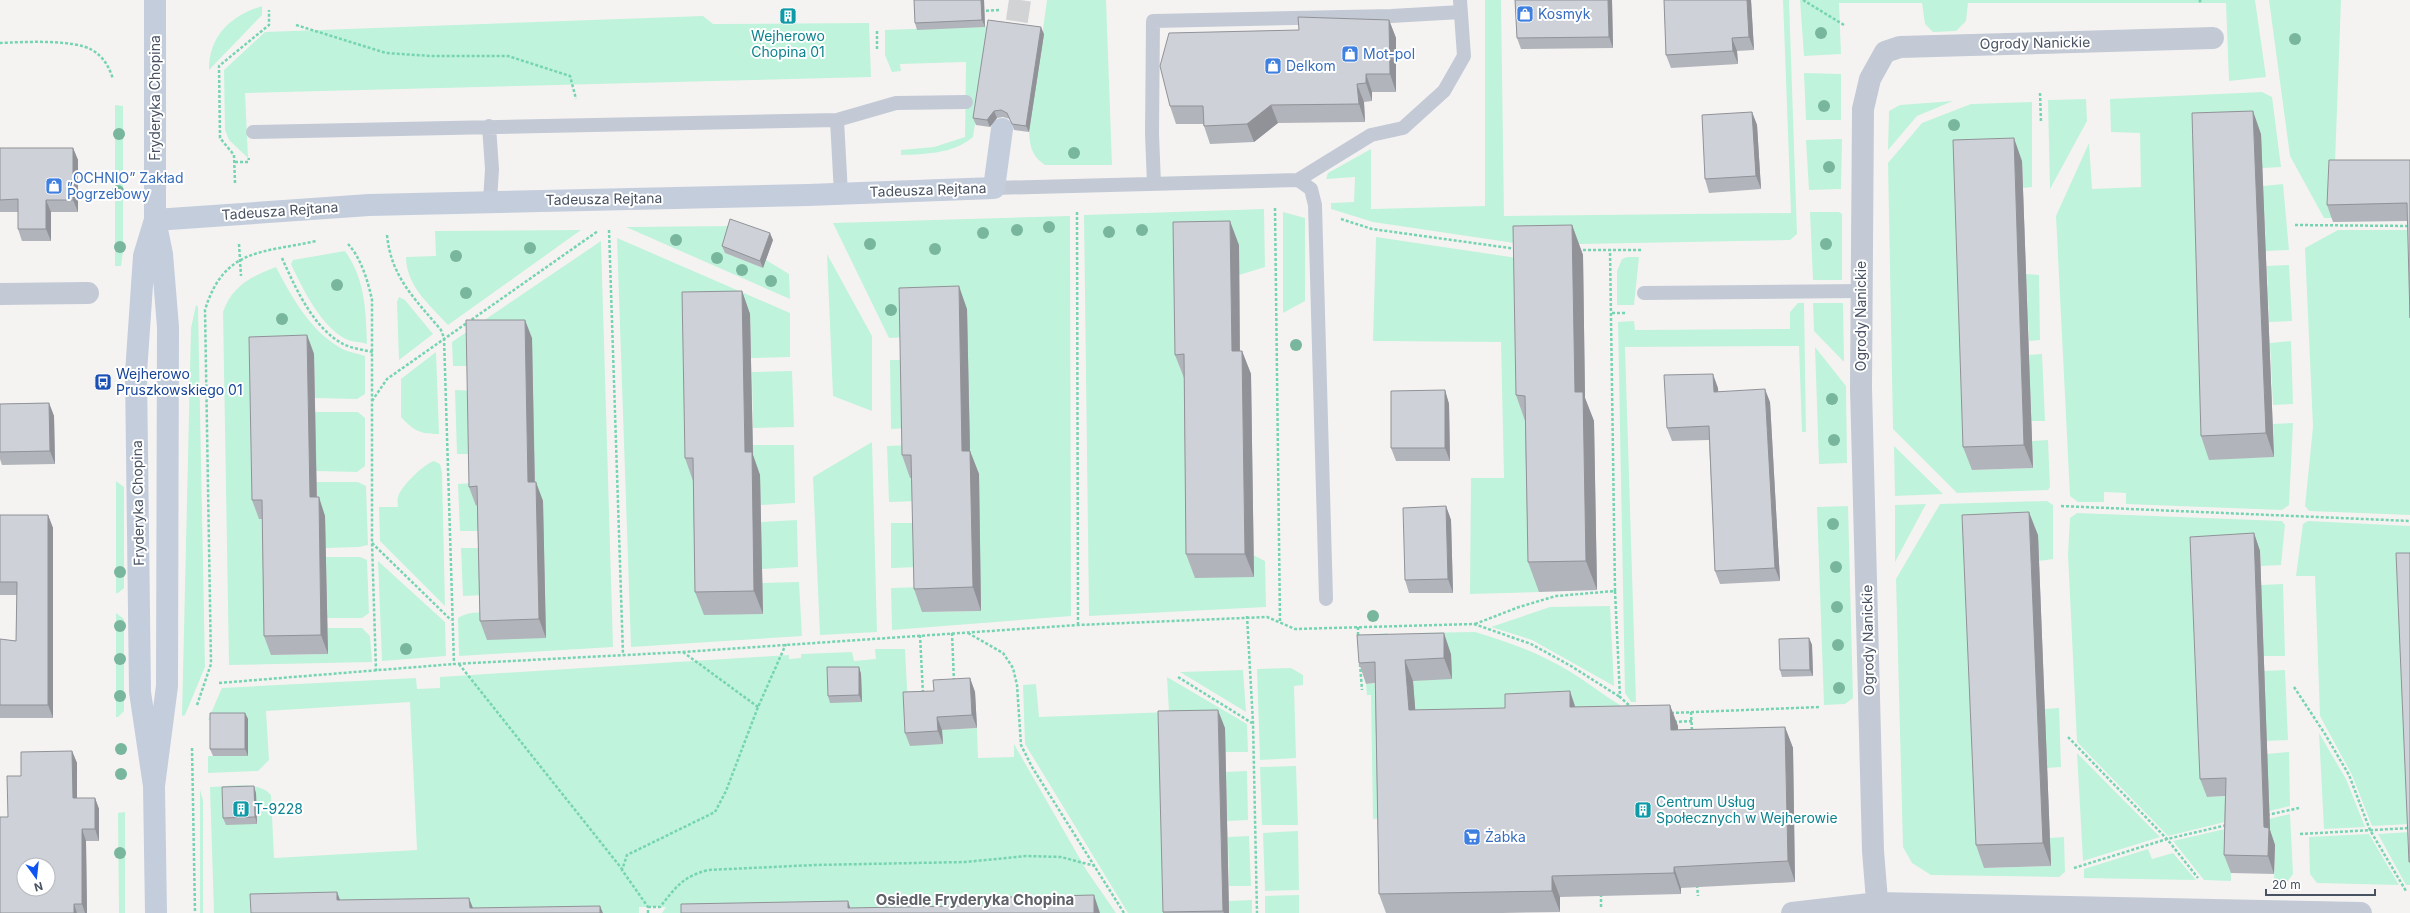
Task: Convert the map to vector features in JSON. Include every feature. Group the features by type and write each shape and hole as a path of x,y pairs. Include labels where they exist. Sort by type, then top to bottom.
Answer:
{"street":[{"name":"Fryderyka Chopina","path":"154,0 155,220 162,254 168,327 168,686 154,786"},
{"name":"Ogrody Nanickie","path":"1878,908 1873,851 1861,388 1863,109 1870,79 1885,52 1900,47 2213,38"},
{"name":"Tadeusza Rejtana","path":"155,220 369,205 841,194 994,188 1002,129"},
{"name":"Fryderyka Chopina","path":"155,220 144,256 136,373 140,692 154,786 156,913"},
{"path":"0,294 88,293"},
{"path":"1792,913 1878,908 2362,913"}],"lane":[{"path":"994,188 1154,184 1298,180 1372,135 1403,128 1444,91 1464,56 1460,4 1391,16 1153,21 1152,134 1154,184"},
{"path":"253,132 837,120 896,103 966,102"},
{"path":"837,120 841,194"},
{"path":"489,126 492,169 490,201"},
{"path":"1298,180 1311,189 1315,205 1326,599"},
{"path":"1644,293 1862,291"}],"path":[{"path":"1803,0 1844,25"},
{"path":"241,276 236,214 234,155 220,138 219,66 270,25 269,10"},
{"path":"976,11 999,10"},
{"path":"296,25 386,53 431,56 508,56 570,76 584,124"},
{"path":"877,30 877,50"},
{"path":"0,44 29,42 72,44 91,49 105,60 113,79"},
{"path":"2040,93 2041,122"},
{"path":"1274,202 1280,623"},
{"path":"1077,211 1078,625"},
{"path":"1351,222 1372,229 1525,250"},
{"path":"608,224 623,655"},
{"path":"2295,225 2410,226"},
{"path":"387,228 388,248 394,268 404,285 441,330 444,338 454,664"},
{"path":"372,402 387,379 602,228"},
{"path":"195,712 211,664 205,310 208,298 228,270 240,260 254,253 320,240"},
{"path":"348,244 354,251 370,286 372,300 372,543 376,671"},
{"path":"1572,250 1640,250"},
{"path":"1610,250 1615,591 1620,697"},
{"path":"282,258 309,308 326,332 343,344 372,352"},
{"path":"1612,313 1631,313"},
{"path":"2060,506 2410,521"},
{"path":"372,543 452,620"},
{"path":"219,682 454,664 683,652 966,632 1247,616 1267,616 1295,629 1474,624 1519,607 1556,596 1615,591"},
{"path":"1247,616 1252,723 1257,913"},
{"path":"1474,624 1530,644 1571,666 1620,697 1629,707 1636,709"},
{"path":"1358,627 1359,643"},
{"path":"966,632 1003,654 1013,668 1017,685 1021,745 1032,767 1124,913"},
{"path":"952,633 954,685"},
{"path":"920,635 923,697"},
{"path":"622,870 627,855 715,812 726,791 758,707 786,644"},
{"path":"683,652 758,707"},
{"path":"1360,659 1362,690"},
{"path":"459,664 622,870 648,908 648,913"},
{"path":"1178,678 1252,723"},
{"path":"2294,687 2325,734 2349,775 2370,830 2406,891"},
{"path":"1664,713 1820,707"},
{"path":"1691,712 1692,737"},
{"path":"1669,722 1692,721"},
{"path":"2068,737 2166,839 2200,880"},
{"path":"192,743 195,913"},
{"path":"2262,816 2299,808"},
{"path":"2074,868 2166,839 2233,823"},
{"path":"2300,834 2410,828"},
{"path":"648,908 660,907 680,882 691,874 708,870 815,865 966,862 1026,856 1061,857 1095,866"},
{"path":"1697,880 1698,896"},
{"path":"1601,892 1601,908"}],"green space":[{"path":"1047,0 1106,0 1112,165 1045,165 1034,155 1032,151 1029,132"},
{"path":"1485,0 1501,0 1504,216 1791,213 1783,0 1789,0 1797,234 1790,240 1527,245 1373,222 1331,209 1331,203 1354,202 1355,177 1326,179 1328,173 1371,149 1371,209 1485,206"},
{"path":"1800,0 2255,0 2266,77 2229,81 2226,3 1968,3 1966,21 1956,31 1933,32 1925,24 1922,3 1839,3 1841,54 1804,56"},
{"path":"2269,0 2341,0 2333,218 2324,218 2290,156"},
{"path":"262,6 262,15 209,70 213,47 224,29 241,15"},
{"path":"703,16 713,24 869,23 871,77 245,93 248,158 229,140 225,130 224,70 265,32"},
{"path":"990,26 973,137 965,143 948,150 901,155 901,150 934,147 965,137 966,62 900,64 901,71 892,72 885,55 885,30"},
{"path":"1804,73 1841,74 1841,120 1806,120"},
{"path":"2262,92 2272,97 2281,167 2262,168 2209,459 2274,457 2273,424 2293,423 2289,505 2282,510 2126,504 2126,493 2104,492 2104,502 2078,502 2070,496 2056,216 2089,143 2092,189 2141,187 2140,133 2111,132 2110,99"},
{"path":"2086,99 2087,121 2050,189 2048,100"},
{"path":"1953,101 1917,116 1888,150 1889,111 1900,105"},
{"path":"2032,102 2032,187 2023,188 2022,161 1972,470 2033,468 2032,441 2048,440 2050,487 2048,490 1957,493 1893,429 1888,163 1922,123 1971,104"},
{"path":"115,105 123,106 123,252 121,266 115,266"},
{"path":"1842,139 1841,189 1809,190 1806,140"},
{"path":"2283,184 2289,250 2266,251 2263,186"},
{"path":"1264,209 1265,267 1239,275 1238,245 1192,378 1195,577 1253,577 1253,555 1265,561 1266,607 1089,616 1084,215"},
{"path":"1283,212 1305,218 1305,301 1283,313"},
{"path":"1810,212 1839,212 1842,214 1842,280 1813,280"},
{"path":"1070,216 1071,616 892,630 891,588 922,587 922,612 981,611 908,337 889,338 833,223"},
{"path":"733,226 725,253 763,268 766,260 789,274 790,299 626,227"},
{"path":"581,230 448,325 420,294 410,277 407,267 406,257 436,256 435,231"},
{"path":"2338,230 2410,230 2410,515 2309,511 2305,506 2313,427 2305,248"},
{"path":"1376,237 1524,259 1536,425 1539,592 1470,594 1471,478 1504,478 1501,342 1373,341"},
{"path":"617,238 790,313 790,357 751,358 750,314 690,315 763,614 762,583 799,582 802,636 631,647"},
{"path":"601,241 613,647 459,656 458,618 468,614 479,612 491,614 514,622 546,638 543,501 473,366 453,366 452,342"},
{"path":"345,251 357,273 363,295 367,344 348,340 339,335 330,327 307,296 291,264 293,260"},
{"path":"827,254 872,336 872,411 833,396"},
{"path":"1627,257 1639,257 1634,305 1617,305 1617,271 1622,259"},
{"path":"2289,265 2292,321 2269,322 2267,266"},
{"path":"276,267 302,312 319,331 342,349 365,356 365,394 357,399 315,398 314,354 269,519 271,655 328,654 328,628 362,628 370,636 372,662 229,665 223,312 232,295 244,283 259,274"},
{"path":"2026,274 2039,275 2040,340 2029,341"},
{"path":"399,297 405,300 433,334 399,360 397,302"},
{"path":"1798,303 1804,303 1806,432 1802,432 1799,346 1625,347 1636,702 1631,702 1625,693 1618,322 1634,321 1635,330 1790,329 1790,312"},
{"path":"1813,303 1843,303 1844,362 1814,331"},
{"path":"196,305 198,307 205,667 185,715 182,716 191,328"},
{"path":"2291,341 2293,404 2273,405 2270,343"},
{"path":"1815,347 1846,386 1847,463 1819,464"},
{"path":"436,352 439,434 418,431 410,426 401,417 401,379"},
{"path":"2042,354 2045,421 2031,421 2029,355"},
{"path":"890,360 908,360 909,428 891,429"},
{"path":"792,371 794,427 753,428 752,372"},
{"path":"455,390 474,391 475,454 457,454"},
{"path":"315,412 358,412 365,418 365,466 357,472 316,471"},
{"path":"872,442 877,632 820,635 813,477"},
{"path":"753,445 794,445 795,503 761,505 753,475"},
{"path":"910,445 920,478 920,501 889,502 887,446"},
{"path":"1894,446 1943,494 1895,496"},
{"path":"434,461 440,464 442,472 445,606 380,541 379,507 398,507 398,497 403,487 419,471"},
{"path":"116,481 124,487 124,588 118,593 116,593"},
{"path":"316,482 358,482 366,486 368,545 359,547 326,548 317,515"},
{"path":"475,483 485,505 485,531 460,531 458,484"},
{"path":"2047,501 2053,505 2053,559 2039,561 2037,535 1984,868 2051,866 2049,838 2064,837 2065,872 2059,877 1931,875 1912,863 1903,847 1896,579 1940,504"},
{"path":"1926,504 1895,562 1895,505"},
{"path":"1848,506 1853,698 1845,704 1824,705 1817,507"},
{"path":"2077,513 2282,521 2285,525 2281,565 2261,566 2260,551 2207,797 2268,794 2267,754 2289,752 2290,806 2168,836 2077,742 2068,554 2070,518"},
{"path":"797,520 798,567 762,569 761,522"},
{"path":"2308,521 2410,526 2410,824 2372,826 2352,775 2320,716 2315,576 2296,576 2303,524"},
{"path":"891,523 921,523 921,567 891,568"},
{"path":"461,548 485,548 486,595 463,596"},
{"path":"326,557 360,557 367,560 369,613 362,618 327,618"},
{"path":"378,561 445,622 446,656 382,661"},
{"path":"2283,584 2285,656 2264,656 2261,585"},
{"path":"1610,606 1614,686 1532,640 1491,627 1550,607"},
{"path":"116,613 124,619 124,711 118,717 116,717"},
{"path":"1475,632 1512,644 1547,659 1577,676 1632,712 1385,818 1373,819 1371,695 1367,695 1366,684 1412,681 1365,635 1388,633 1389,645 1418,644 1418,633"},
{"path":"875,649 905,649 910,746 942,730 977,728 978,758 1014,757 1014,744 1087,871 1116,913 662,913 666,907 639,907 639,913 214,913 210,787 243,785 259,787 271,795 274,858 417,850 410,702 266,711 269,760 258,771 208,773 208,756 248,756 213,719 208,720 222,688 416,678 417,689 440,688 440,677 789,655 789,659 801,658 801,654 852,652 854,661 876,659"},
{"path":"1291,668 1303,675 1303,685 1294,686 1296,758 1260,760 1257,669"},
{"path":"1243,670 1246,712 1180,672"},
{"path":"2285,670 2288,740 2266,741 2264,671"},
{"path":"1167,677 1247,724 1248,752 1225,752 1225,728 1169,913 1128,913 1025,744 1023,685 1036,684 1039,717 1169,712"},
{"path":"2059,708 2061,767 2047,768 2044,709"},
{"path":"2319,733 2346,779 2365,827 2324,829"},
{"path":"2077,753 2160,837 2083,861"},
{"path":"1296,766 1298,825 1262,825 1260,767"},
{"path":"1247,771 1248,820 1227,821 1226,772"},
{"path":"200,790 203,800 203,913 200,913"},
{"path":"125,812 125,913 119,913 118,813"},
{"path":"2290,814 2293,874 2287,882 2274,882 2275,845 2231,845 2231,881 2204,880 2173,841"},
{"path":"1298,831 1299,890 1265,891 1263,833"},
{"path":"2410,832 2410,885 2406,885 2378,834"},
{"path":"2369,834 2399,885 2317,883 2310,874 2309,837"},
{"path":"1249,836 1251,886 1229,886 1228,837"},
{"path":"2148,849 2152,859 2173,853 2196,880 2084,878 2084,869"},
{"path":"1299,895 1299,913 1265,913 1265,896"},
{"path":"1252,900 1252,913 1229,913 1229,901"}],"building":[{"path":"914,0 981,0 982,20 915,23"},
{"path":"1515,0 1608,0 1609,37 1517,38"},
{"path":"1664,0 1747,0 1749,37 1732,38 1733,51 1666,55"},
{"path":"1298,17 1389,20 1390,74 1366,74 1366,83 1357,84 1359,104 1271,105 1247,124 1204,126 1203,106 1170,106 1160,66 1169,33 1299,30"},
{"path":"988,20 1041,27 1026,126 1012,124 1007,113 1001,110 994,111 987,120 973,118"},
{"path":"2253,111 2266,433 2201,436 2192,113"},
{"path":"1752,112 1756,176 1705,179 1702,115"},
{"path":"2014,138 2024,445 1963,447 1953,140"},
{"path":"0,148 73,148 73,200 46,200 46,229 18,229 18,199 0,200"},
{"path":"2329,160 2410,160 2410,318 2407,203 2327,205"},
{"path":"730,219 770,233 760,261 722,246"},
{"path":"1230,221 1232,351 1242,351 1245,554 1186,554 1184,354 1175,355 1173,222"},
{"path":"1572,225 1575,392 1583,392 1586,561 1528,562 1525,396 1516,395 1513,226"},
{"path":"959,286 962,451 970,451 973,587 914,589 911,455 902,455 899,288"},
{"path":"742,291 745,452 752,452 754,591 695,592 693,458 685,458 682,292"},
{"path":"466,320 525,320 528,482 536,482 539,619 480,621 477,486 469,487"},
{"path":"307,335 310,497 319,497 321,635 264,636 262,500 252,500 249,337"},
{"path":"1713,374 1714,392 1765,389 1775,568 1715,571 1709,426 1667,428 1664,375"},
{"path":"1445,390 1445,448 1391,448 1391,391"},
{"path":"49,403 50,451 0,452 0,404"},
{"path":"1446,506 1448,579 1405,580 1403,508"},
{"path":"2029,512 2043,843 1976,845 1962,515"},
{"path":"0,515 48,515 48,705 0,705 0,639 16,641 17,582 0,582"},
{"path":"2254,533 2264,827 2269,828 2268,856 2224,855 2226,778 2200,779 2190,537"},
{"path":"2396,553 2410,553 2410,862 2409,862"},
{"path":"1444,633 1444,658 1405,660 1409,710 1505,708 1505,694 1570,691 1570,707 1670,705 1671,730 1785,727 1788,861 1674,867 1674,873 1552,876 1552,891 1379,894 1375,662 1359,663 1357,635"},
{"path":"1809,638 1810,670 1780,670 1779,639"},
{"path":"827,667 859,667 859,695 828,696"},
{"path":"970,678 972,715 937,717 938,731 905,733 903,692 934,691 933,680"},
{"path":"1218,710 1223,911 1163,912 1158,711"},
{"path":"210,713 245,713 245,749 210,749"},
{"path":"72,751 73,798 95,798 95,829 82,829 82,904 74,904 74,913 0,913 0,817 8,817 7,776 21,776 21,752"},
{"name":"T-9228","path":"254,786 255,817 223,818 222,787"},
{"path":"337,892 337,900 469,898 470,908 600,906 600,913 251,913 250,894"},
{"path":"1094,895 1094,913 681,913 681,904 848,901 848,908 1010,905 1010,897"}],"tunnel":[{"path":"1012,54 1020,0"}],"place":[{"name":"Kosmyk","path":"1525,14"},
{"name":"Wejherowo Chopina 01","path":"788,16"},
{"name":"Mot-pol","path":"1350,54"},
{"name":"Delkom","path":"1273,66"},
{"name":"„OCHNIO” Zakład Pogrzebowy","path":"54,186"},
{"name":"Wejherowo Pruszkowskiego 01","path":"103,382"},
{"name":"T-9228","path":"241,809"},
{"name":"Centrum Usług Społecznych w Wejherowie","path":"1643,810"},
{"name":"Żabka","path":"1472,837"}],"district":[{"name":"Osiedle Fryderyka Chopina","path":"975,900"}]}
